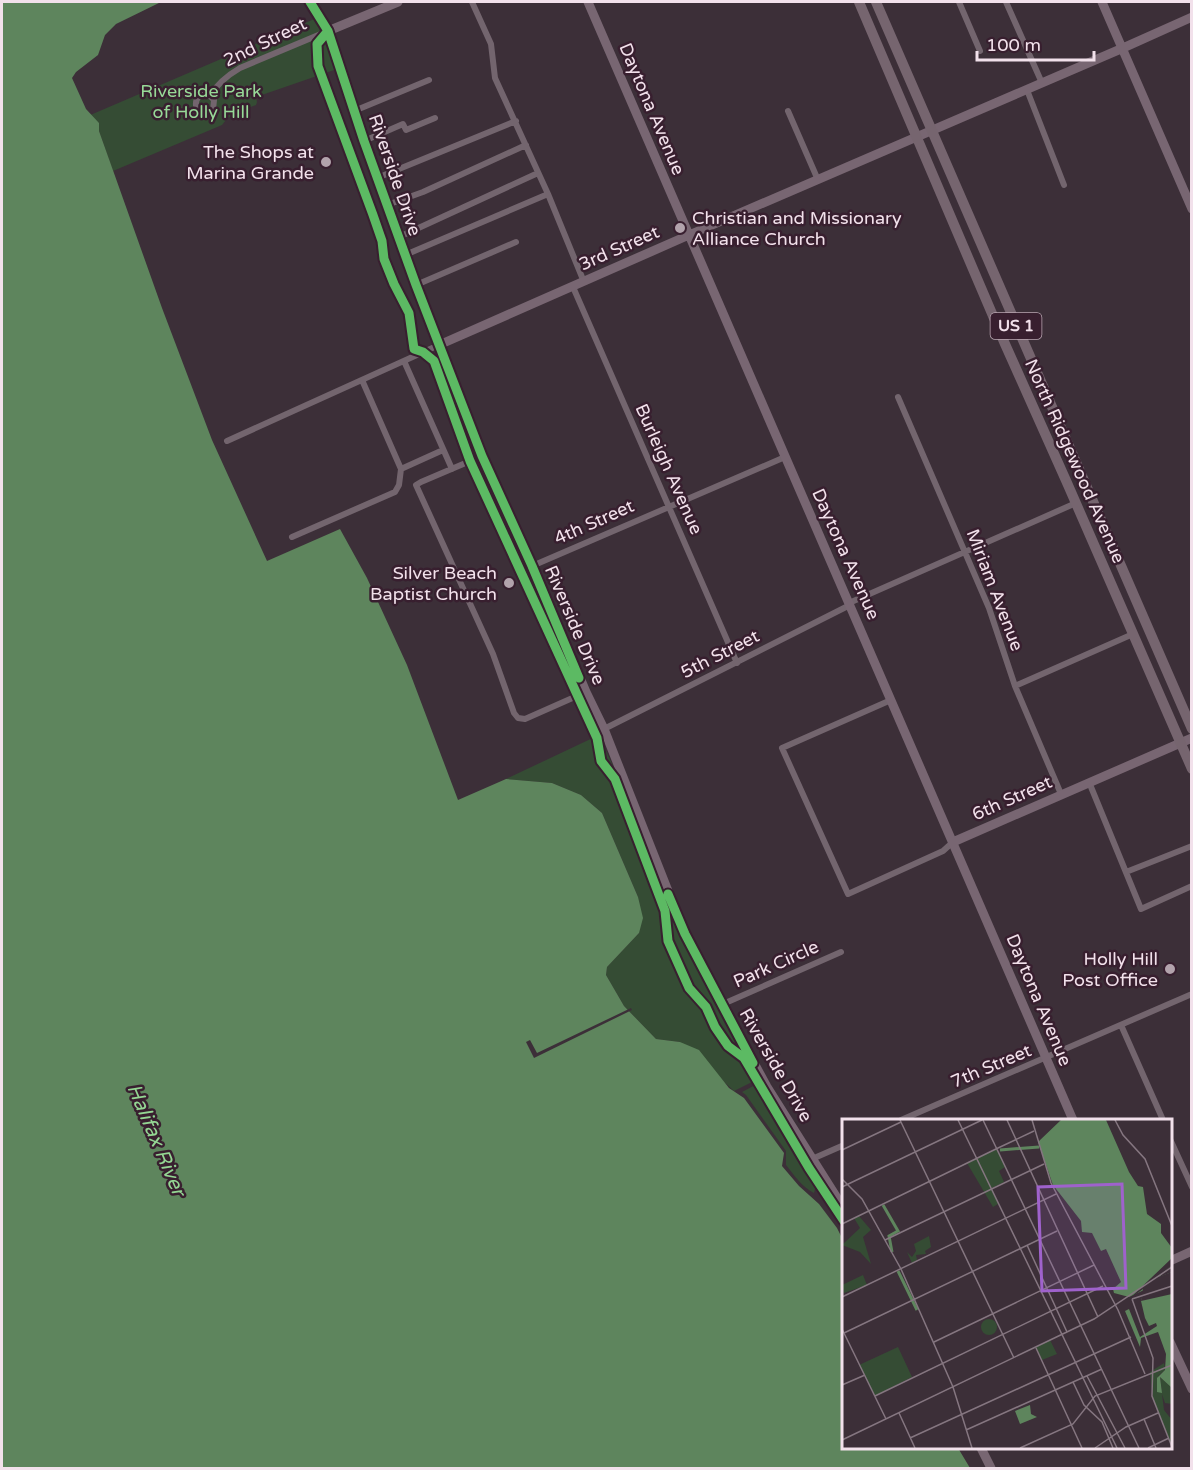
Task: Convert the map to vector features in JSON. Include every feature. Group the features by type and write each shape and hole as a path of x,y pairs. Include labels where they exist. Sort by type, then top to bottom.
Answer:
{"main road":[{"name":"North Ridgewood Avenue","path":"858,2 1191,769"},
{"name":"North Ridgewood Avenue","path":"876,2 1191,729"},
{"path":"1068,485 1090,496"},
{"path":"1076,503 1101,520"}],"street":[{"name":"Riverside Drive","path":"310,2 328,31 377,178 482,456 604,729 684,934 767,1087 842,1207"},
{"name":"2nd Street","path":"210,96 230,74 240,68 398,2"},
{"path":"472,2 491,44 495,78 548,194 584,282"},
{"name":"Daytona Avenue","path":"588,2 1073,1119"},
{"path":"959,2 980,51"},
{"path":"1006,2 1042,83"},
{"path":"1102,2 1191,209"},
{"name":"3rd Street","path":"227,441 689,235 1191,17"},
{"path":"354,111 429,80"},
{"path":"1027,90 1064,185"},
{"path":"788,111 818,180"},
{"path":"364,141 403,124 406,130 435,118"},
{"path":"377,178 516,121"},
{"path":"387,205 423,192 526,145"},
{"path":"399,237 538,173"},
{"path":"405,255 548,194"},
{"path":"416,285 516,242"},
{"name":"Burleigh Avenue","path":"573,287 737,663"},
{"path":"404,361 452,469"},
{"path":"292,537 395,492 399,485 401,469 362,380"},
{"name":"Miriam Avenue","path":"898,397 990,610 1015,686 1061,794"},
{"path":"401,469 443,450"},
{"path":"482,456 416,485 493,654 514,713 518,718 525,719 586,692"},
{"name":"4th Street","path":"532,566 785,457"},
{"name":"5th Street","path":"604,729 850,604 1076,503"},
{"path":"1015,686 1133,634"},
{"name":"6th Street","path":"891,700 782,748 848,894 944,851 952,842 1191,738"},
{"path":"1089,782 1142,909 1191,886"},
{"path":"1126,872 1191,846"},
{"name":"Park Circle","path":"723,1004 841,952"},
{"name":"7th Street","path":"903,1119 1191,994"},
{"path":"1121,1025 1163,1119"},
{"path":"1172,1143 1191,1187"},
{"path":"812,1159 842,1145"},
{"path":"1172,1260 1191,1251"},
{"path":"1172,1346 1191,1389"},
{"path":"982,1449 991,1468"}],"green space":[{"name":"Riverside Park of Holly Hill","path":"319,17 340,68 256,97 256,105 233,115 222,125 113,171 99,131 99,123 88,116"},
{"path":"599,735 674,922 758,1079 734,1091 680,1042 656,1039 624,1006 606,975 607,967 639,933 638,897 602,813 581,795 552,783 506,779"},
{"path":"759,1083 818,1177 814,1193 802,1184 786,1165 786,1151 742,1092"}],"water":[{"name":"Halifax River","path":"2,2 161,2 116,24 105,35 98,55 76,72 72,78 86,109 99,123 99,131 162,308 212,440 267,561 340,529 367,578 407,665 458,800 506,779 552,783 581,795 602,813 638,897 643,918 639,933 607,967 606,975 624,1006 656,1039 680,1042 699,1050 729,1088 744,1098 784,1153 782,1166 819,1204 842,1238 842,1449 959,1449 970,1468 2,1468"}],"pier":[{"path":"631,1008 632,1010 534,1058 526,1042 530,1040 537,1053"}],"cycle path":[{"path":"310,2 328,31 364,141 416,285 482,456 579,678"},
{"path":"328,31 317,44 318,66 382,241 384,259 409,313 414,349 423,352 434,361 470,461 597,738 601,761 615,779 665,911 668,941 689,988 706,1007 715,1027 728,1046 744,1058 809,1168 842,1218"},
{"path":"668,894 685,934 753,1063"}],"place":[{"name":"The Shops at Marina Grande","path":"326,162"},
{"name":"Christian and Missionary Alliance Church","path":"680,228"},
{"name":"Silver Beach Baptist Church","path":"509,583"},
{"name":"Holly Hill Post Office","path":"1170,969"}]}
